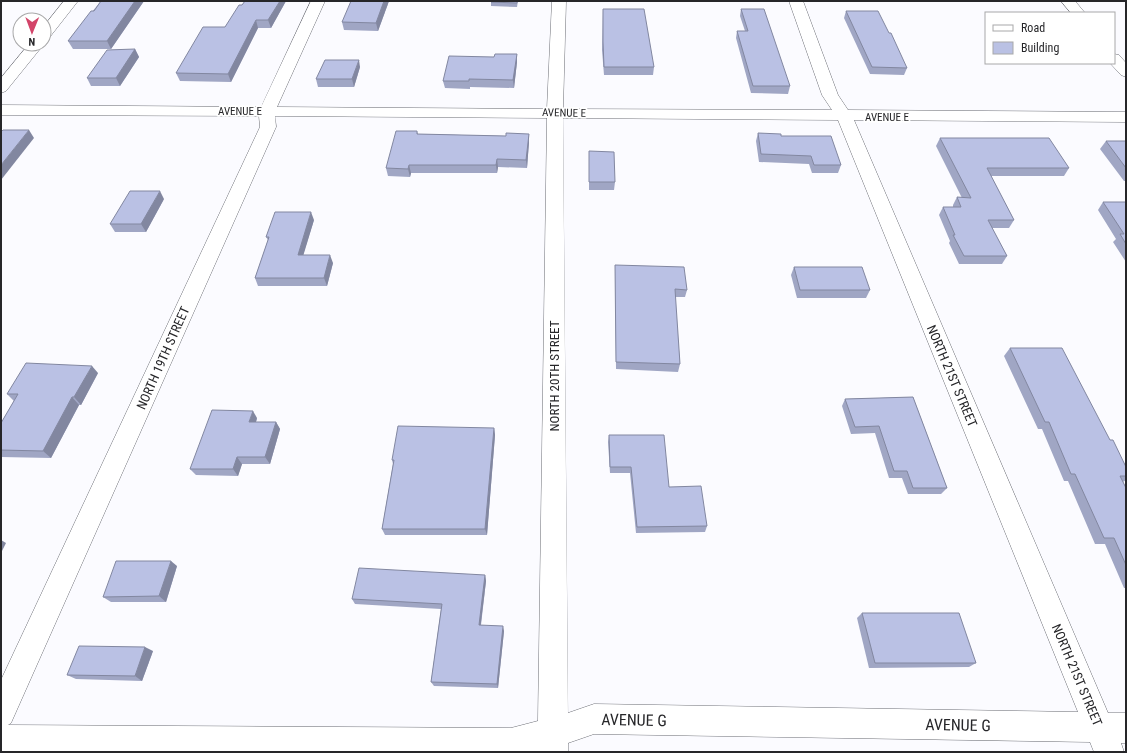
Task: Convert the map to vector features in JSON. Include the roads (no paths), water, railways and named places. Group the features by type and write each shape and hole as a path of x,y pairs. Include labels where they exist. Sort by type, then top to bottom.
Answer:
{"street":[{"path":"52,25 72,1"},
{"name":"NORTH 19TH STREET","path":"1,713 268,127 267,111 318,1"},
{"name":"NORTH 20TH STREET","path":"553,743 555,113 559,1"},
{"name":"NORTH 21ST STREET","path":"796,1 830,96 844,116 1112,736"},
{"path":"1068,1 1077,12"},
{"path":"1,88 30,52"},
{"path":"1115,59 1126,72"},
{"name":"AVENUE E","path":"1,110 1126,117"},
{"name":"AVENUE G","path":"1,740 553,743 594,719 1112,736"}]}
